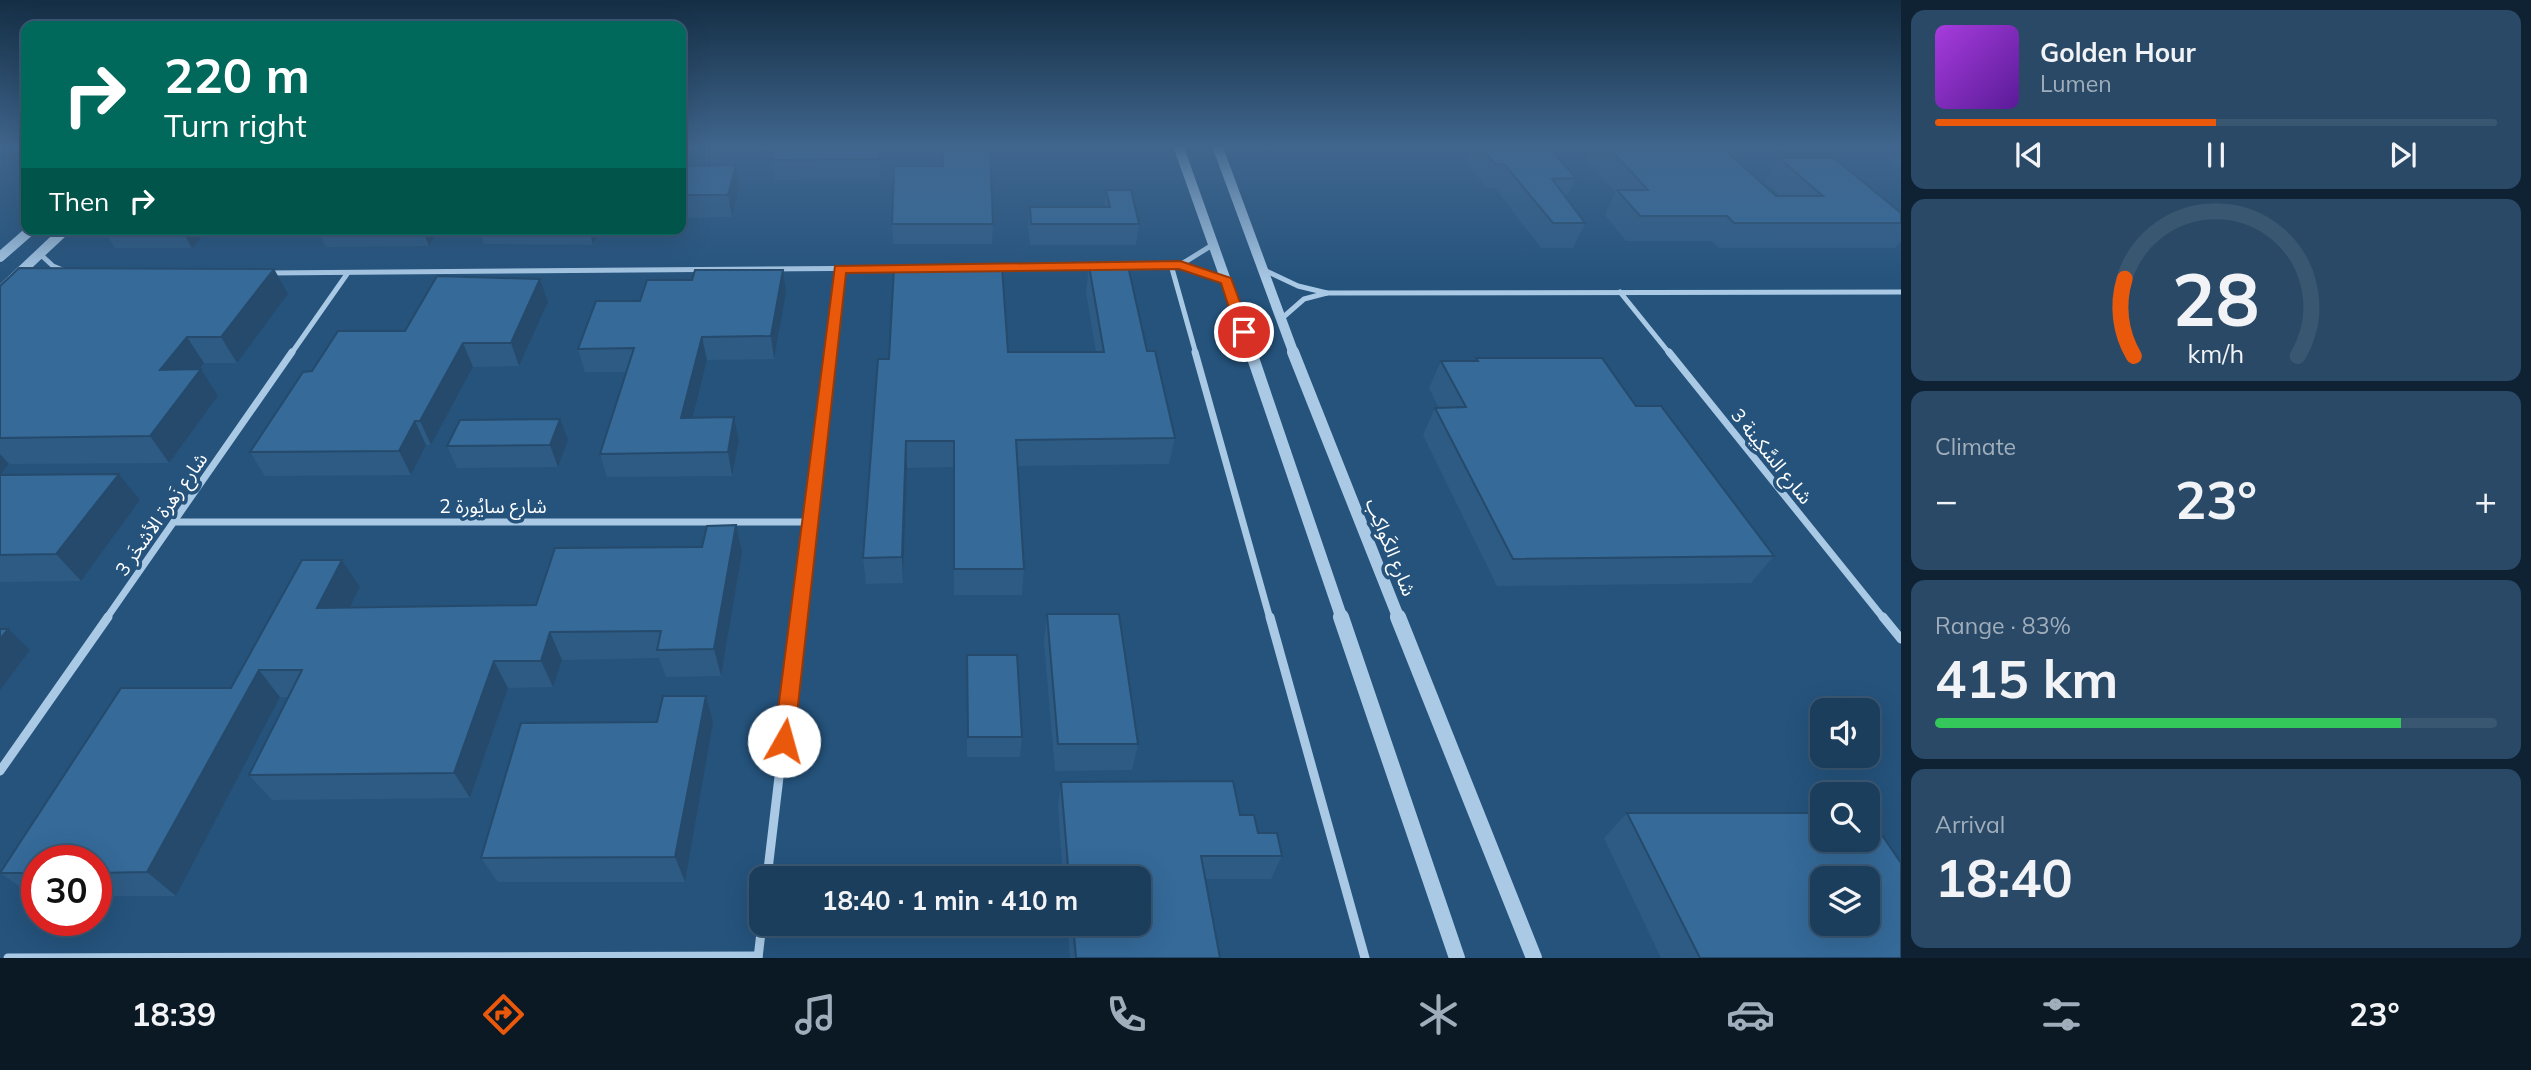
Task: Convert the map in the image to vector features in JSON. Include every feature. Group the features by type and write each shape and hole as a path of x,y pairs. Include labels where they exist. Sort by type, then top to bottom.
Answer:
{"street":[{"path":"1197,193 1457,958"},
{"name":"شارع الكَواكِب","path":"1234,193 1280,320 1534,958"},
{"path":"2,255 25,235"},
{"path":"1,290 60,235"},
{"path":"1175,265 1214,244"},
{"path":"40,254 52,266 69,273 58,275"},
{"path":"1175,265 1365,958"},
{"path":"1116,266 1175,265 1226,280"},
{"path":"992,268 1102,267"},
{"path":"264,273 909,268"},
{"path":"1261,268 1287,282 1327,293"},
{"path":"768,866 840,269"},
{"name":"شارع زَهرة الأشخَر 3","path":"0,771 347,274"},
{"path":"1,290 23,283"},
{"name":"شارع السَّكِينة 3","path":"1619,292 1901,639"},
{"path":"1280,320 1304,299 1327,293 1901,292"},
{"name":"شارع سايُورة 2","path":"174,523 811,522"},
{"path":"8,958 758,957 761,936"}],"building":[{"path":"686,193 729,193 728,195 686,195"},
{"path":"893,193 992,193 993,224 892,224"},
{"path":"1107,193 1132,193 1139,224 1031,224 1030,207 1110,207"},
{"path":"1528,193 1562,193 1585,223 1553,223"},
{"path":"1619,193 1772,193 1776,196 1823,196 1819,193 1876,193 1901,213 1901,223 1734,223 1727,216 1640,216"},
{"path":"1089,266 1128,266 1147,351 1155,351 1175,438 1016,440 1024,569 954,569 954,441 906,441 902,557 863,558 878,359 889,359 894,268 1002,267 1008,352 1104,352"},
{"path":"19,268 274,269 221,337 187,337 160,370 201,369 150,436 0,438 0,286"},
{"path":"695,270 783,270 771,336 702,337 681,418 734,417 728,452 600,454 634,348 578,349 596,301 640,301 647,280 692,280"},
{"path":"437,276 540,279 511,343 463,343 420,421 415,421 399,451 250,452 303,372 312,371 338,331 405,331"},
{"path":"1476,358 1602,358 1636,406 1661,406 1774,556 1513,559 1435,408 1466,407 1441,361 1478,361"},
{"path":"560,419 550,445 447,446 460,420"},
{"path":"119,474 56,554 0,555 0,475"},
{"path":"736,525 714,649 657,650 661,631 550,632 541,661 494,661 454,773 249,775 302,670 259,670 147,872 112,873 112,845 21,845 21,873 0,873 121,688 231,688 302,560 342,560 317,608 536,605 555,548 702,547 707,526"},
{"path":"1047,614 1119,614 1138,744 1058,744"},
{"path":"0,629 8,629 0,639"},
{"path":"967,655 1017,655 1022,737 968,737"},
{"path":"663,696 706,696 675,857 481,858 521,723 657,722"},
{"path":"1233,781 1240,815 1254,815 1258,833 1277,833 1282,856 1201,856 1220,958 1076,958 1074,936 1151,936 1151,866 1068,866 1061,782"},
{"path":"1627,813 1810,813 1810,852 1880,852 1880,832 1901,863 1901,958 1700,958"}],"route":[{"path":"784,741 840,269 1180,265 1226,280 1244,332"}]}
